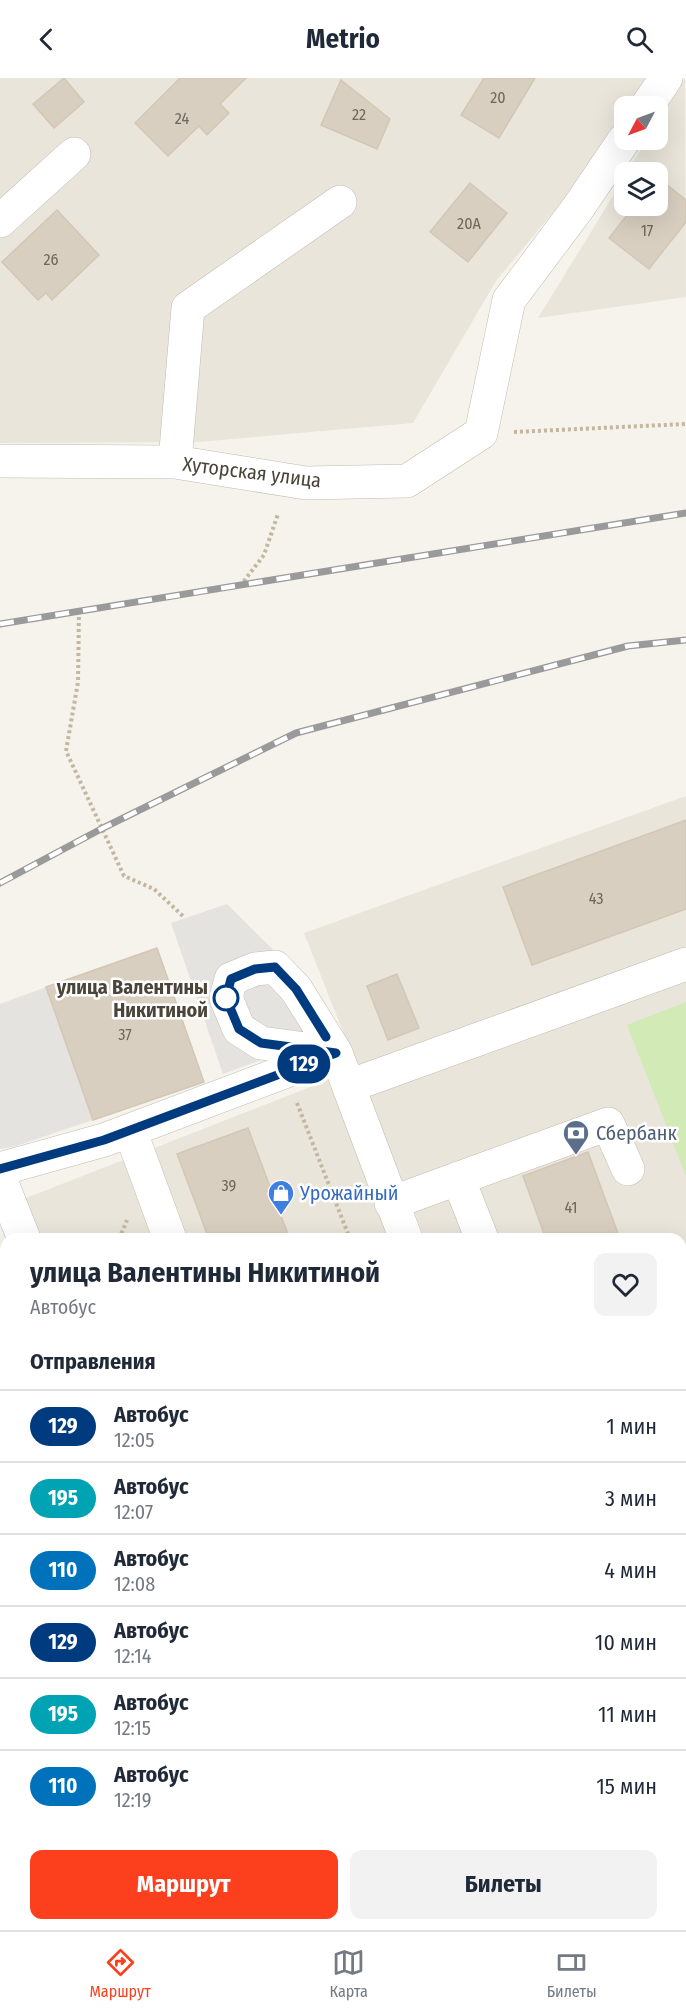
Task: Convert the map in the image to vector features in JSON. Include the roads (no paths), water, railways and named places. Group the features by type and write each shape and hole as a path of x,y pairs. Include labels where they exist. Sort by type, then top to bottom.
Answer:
{"street":[{"path":"654,96 666,78"},
{"name":"Хуторская улица","path":"0,461 175,462 306,483 407,481 481,433 509,300 578,208 617,150"},
{"path":"0,221 74,154"},
{"path":"175,462 188,308 340,202"},
{"path":"349,1086 686,964"},
{"path":"0,1169 104,1140 336,1053 404,1233"},
{"path":"391,1203 608,1124 628,1170"},
{"path":"130,1130 168,1233"},
{"path":"0,1178 22,1233"},
{"path":"458,1178 480,1233"}],"railway":[{"path":"0,624 686,513"},
{"path":"0,883 103,828 296,733 628,646 686,640"}],"place":[{"name":"улица Валентины Никитиной","path":"226,998"},
{"name":"Сбербанк","path":"576,1156"},
{"name":"Урожайный","path":"281,1216"}]}
